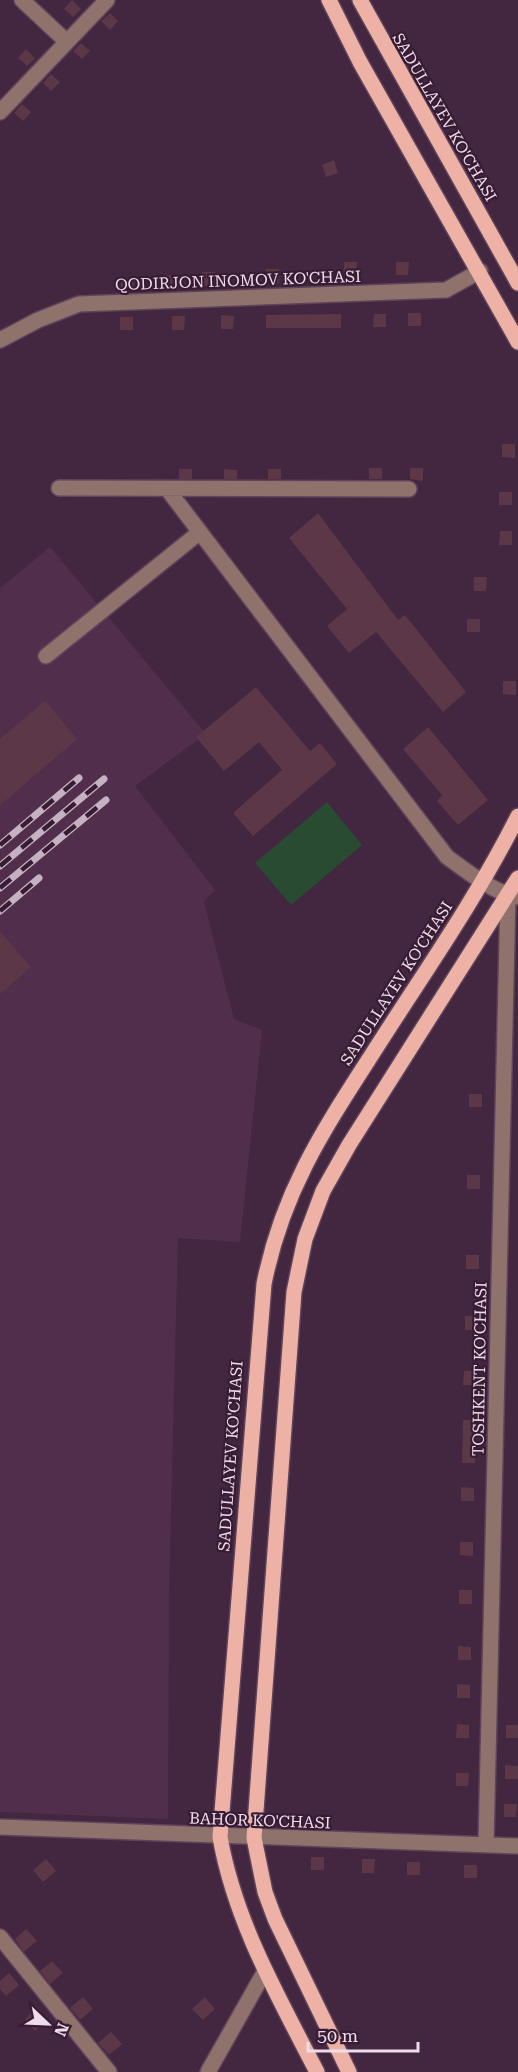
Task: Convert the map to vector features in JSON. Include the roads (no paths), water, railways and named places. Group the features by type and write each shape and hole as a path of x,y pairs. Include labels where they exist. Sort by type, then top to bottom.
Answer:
{"main road":[{"path":"329,0 360,62 518,342"},
{"name":"SADULLAYEV KO'CHASI","path":"360,0 516,274"},
{"name":"SADULLAYEV KO'CHASI","path":"317,2072 265,1971 237,1904 226,1870 220,1837 257,1343 271,1248 282,1213 313,1148 483,881 518,816"},
{"path":"349,2072 274,1919 265,1892 254,1838 293,1303 305,1239 323,1191 349,1145 513,896 518,878"}],"street":[{"path":"22,0 66,41"},
{"path":"0,112 107,0"},
{"name":"QODIRJON INOMOV KO'CHASI","path":"0,340 38,320 79,304 447,290 480,271"},
{"path":"59,488 409,489"},
{"path":"168,490 447,857 483,881 513,896"},
{"path":"46,656 200,532"},
{"name":"TOSHKENT KO'CHASI","path":"486,1844 513,896"},
{"name":"BAHOR KO'CHASI","path":"0,1827 220,1837 518,1846"},
{"path":"0,1937 109,2072"},
{"path":"208,2072 265,1971"}],"railway":[{"path":"0,845 79,778"},
{"path":"0,866 104,779"},
{"path":"0,888 106,800"},
{"path":"0,911 39,878"}]}
